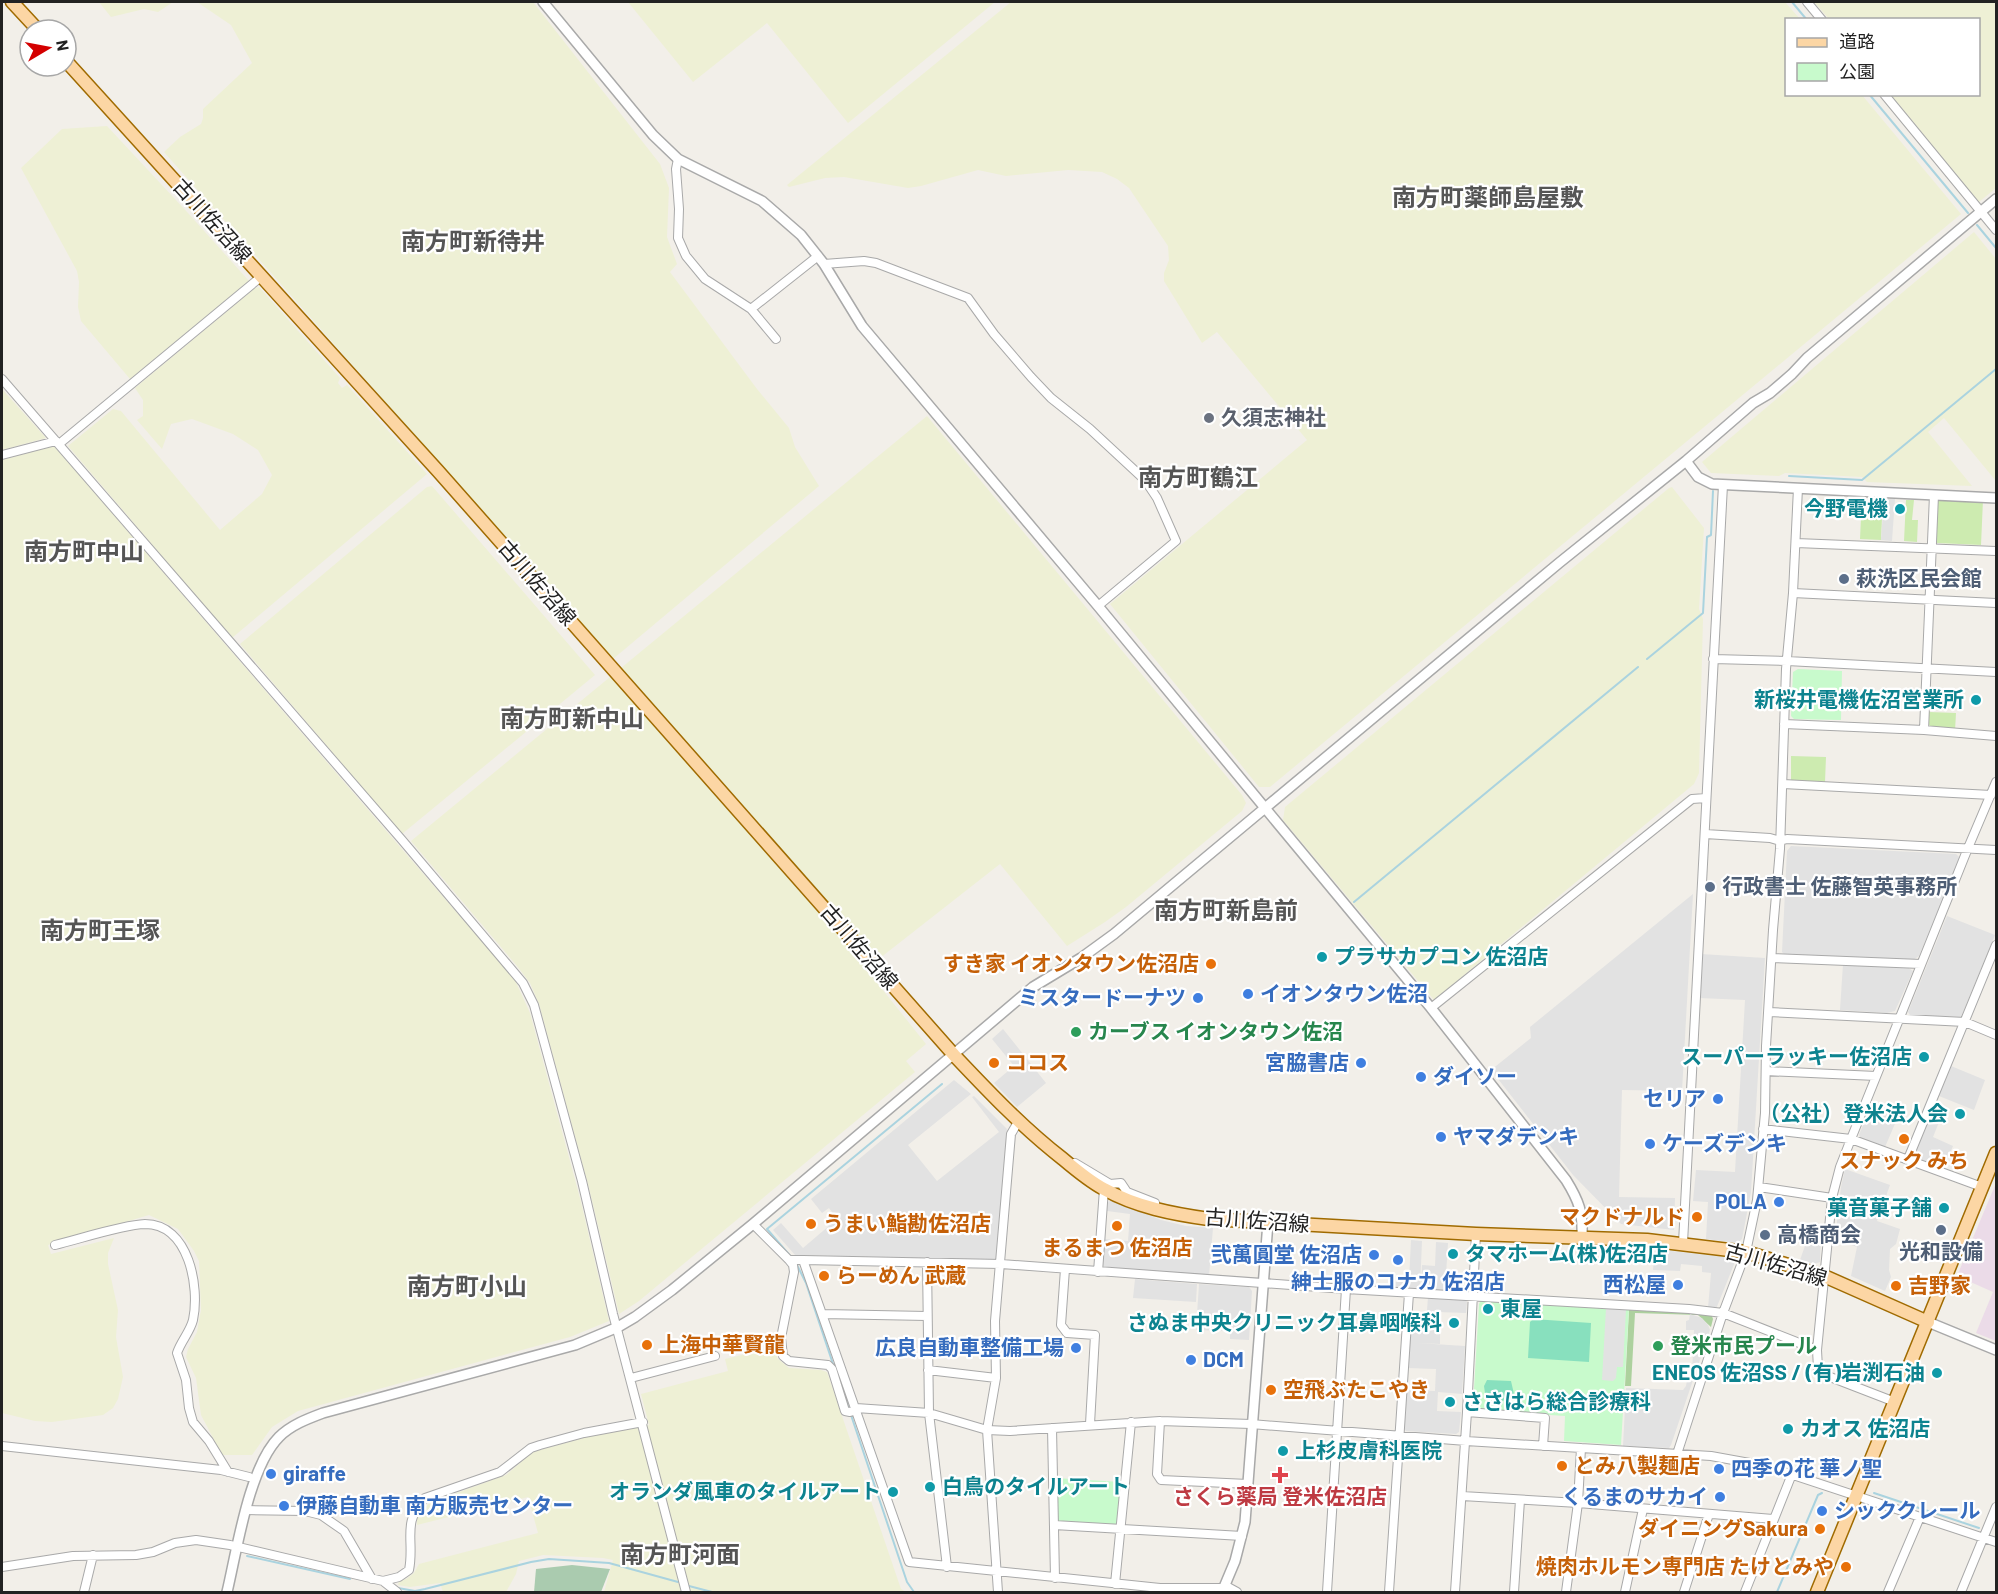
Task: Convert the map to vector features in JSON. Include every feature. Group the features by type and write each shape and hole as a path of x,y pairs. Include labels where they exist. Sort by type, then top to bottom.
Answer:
{"main road":[{"path":"12,2 27,18"},
{"name":"古川佐沼線","path":"78,74 262,276 778,854 954,1055 1018,1122 1104,1190 1149,1208 1186,1216 1476,1234 1647,1239 1746,1252 1824,1276 1928,1322"},
{"path":"1817,1593 1996,1153"}],"street":[{"path":"543,2 652,135 678,159 762,201 801,236 821,260 862,326 1098,606 1431,1008 1566,1180 1578,1199 1583,1222 1582,1237"},
{"path":"1807,2 1820,18"},
{"path":"1886,96 1996,230"},
{"path":"678,159 676,169 678,238 686,256 705,279 751,309 776,339"},
{"path":"227,1593 256,1475 269,1447 280,1435 306,1419 575,1345 618,1328 650,1307 753,1224 1033,987 1081,958 1114,934 1753,403 1770,393 1807,358 1996,199"},
{"path":"751,309 821,260 876,263 968,298 994,334 1051,398 1090,429 1152,489 1176,541 1098,606"},
{"path":"2,455 58,443 262,276"},
{"path":"2,379 523,983 534,1005 582,1181 686,1593"},
{"path":"1686,461 1698,477 1712,484 1996,498"},
{"path":"1683,1243 1723,485"},
{"path":"1677,1454 1746,1252 1759,1187 1798,488"},
{"path":"1924,730 1934,495"},
{"path":"1796,543 1996,551"},
{"path":"1793,593 1996,603"},
{"path":"1713,659 1996,672"},
{"path":"1784,724 1924,730 1996,736"},
{"path":"1895,1402 1821,1373 1817,1364 1832,1198 1840,1167 1851,1139 1996,783"},
{"path":"1783,784 1991,795"},
{"path":"1431,1008 1692,799 1706,798"},
{"path":"1705,834 1770,838 1780,841 1787,839 1996,850"},
{"path":"1908,1159 1996,945"},
{"path":"1772,958 1921,964"},
{"path":"1769,1012 1965,1022 1996,1035"},
{"path":"1766,1071 1876,1076"},
{"path":"998,1593 987,1430 996,1378 995,1321 1011,1134 1018,1122"},
{"path":"1763,1129 1851,1139 1983,1187"},
{"path":"1048,1147 1110,1184 1121,1183 1127,1192 1186,1216"},
{"path":"1759,1187 1832,1198"},
{"path":"1098,1272 1104,1190"},
{"path":"1224,1589 1242,1536 1268,1222"},
{"path":"55,1245 148,1224 169,1232 175,1237 188,1255 192,1270 194,1317 177,1353 188,1387 189,1408 193,1422 228,1472"},
{"path":"753,1224 796,1260 823,1314 853,1410 908,1559 915,1564 1115,1584 1180,1589 1224,1589 1237,1593"},
{"path":"1455,1593 1466,1441 1476,1234"},
{"path":"796,1260 1001,1264 1346,1289 1689,1309 1724,1313 1817,1350"},
{"path":"796,1260 793,1265 794,1272 782,1338 783,1356 789,1361 828,1365 832,1369 845,1411 929,1413 987,1430 1029,1431 1090,1424 1160,1420 1251,1424 1466,1441 1711,1456 1749,1461 1996,1542"},
{"path":"927,1262 929,1413 947,1567"},
{"path":"1065,1269 1061,1325 1067,1332 1095,1335 1090,1424"},
{"path":"1327,1593 1346,1289"},
{"path":"1389,1593 1409,1293"},
{"path":"823,1314 927,1316"},
{"path":"1928,1322 1996,1350"},
{"path":"631,1378 715,1356"},
{"path":"928,1370 996,1378"},
{"path":"1467,1412 1545,1418 1543,1446"},
{"path":"1160,1420 1157,1474 1161,1480 1248,1484"},
{"path":"383,1581 399,1577 409,1570 409,1530 412,1516 417,1506 425,1498 500,1472 531,1448 584,1433 643,1422"},
{"path":"1115,1584 1131,1422"},
{"path":"1052,1428 1055,1578"},
{"path":"2,1446 228,1472 249,1477"},
{"path":"1566,1593 1578,1503 1581,1448"},
{"path":"1745,1593 1792,1474"},
{"path":"1462,1496 1578,1503 1773,1520"},
{"path":"1514,1593 1520,1500"},
{"path":"1961,1593 1996,1507"},
{"path":"1625,1593 1643,1509"},
{"path":"246,1510 305,1511 321,1515 344,1531 372,1578"},
{"path":"1684,1593 1709,1514"},
{"path":"1888,1593 1920,1517"},
{"path":"1054,1525 1242,1536"},
{"path":"2,1567 93,1555 136,1556 175,1543 196,1540 238,1546 372,1578 383,1581 397,1593"},
{"path":"85,1590 93,1555"}],"shaded area":[{"path":"1884,498 1895,499 1892,541 1881,540"},
{"path":"1791,846 1956,854 1960,858 1919,956 1913,960 1784,954 1782,952 1787,851"},
{"path":"1693,894 1682,1091 1622,1090 1619,1197 1675,1198 1674,1230 1621,1224 1573,1175 1491,1070 1531,1038 1530,1027"},
{"path":"1947,916 1995,935 1961,1017 1910,1015 1908,1012"},
{"path":"1701,954 1765,958 1751,1192 1742,1239 1737,1243 1706,1239 1708,1202 1693,1201 1696,1170 1735,1172 1745,1000 1699,998"},
{"path":"1843,964 1907,967 1913,971 1895,1011 1887,1013 1840,1010"},
{"path":"1003,1029 1046,1083 1017,1107 994,1083 1014,1066 992,1039"},
{"path":"1951,1066 1985,1080 1974,1110 1939,1096"},
{"path":"954,1080 971,1094 908,1145 937,1181 999,1132 972,1097 974,1096 1007,1129 996,1260 795,1255 773,1230 781,1223 803,1248 837,1219 829,1208 822,1213 811,1199"},
{"path":"1870,1108 1897,1119 1885,1147 1861,1139 1859,1135"},
{"path":"1929,1118 1939,1122 1933,1137 1953,1146 1943,1169 1917,1159 1915,1154"},
{"path":"1845,1169 1890,1185 1877,1221 1900,1229 1896,1244 1890,1249 1891,1277 1885,1291 1851,1276 1857,1247 1835,1239"},
{"path":"1996,1183 1996,1341 1976,1333 1993,1292 1957,1276"},
{"path":"1111,1200 1161,1220 1186,1226 1213,1228 1209,1276 1105,1269 1102,1265 1104,1239 1128,1241 1130,1214 1107,1211 1107,1203"},
{"path":"1795,1236 1821,1238 1820,1262 1814,1264 1800,1260 1806,1243 1795,1239"},
{"path":"1411,1240 1422,1241 1420,1289 1382,1287 1392,1282 1409,1281"},
{"path":"1436,1242 1448,1243 1445,1291 1421,1290 1422,1265 1435,1266"},
{"path":"1655,1249 1732,1258 1735,1262 1716,1309 1708,1308 1711,1273 1702,1272 1702,1266 1681,1264 1680,1271 1653,1270"},
{"path":"1135,1279 1197,1284 1196,1302 1133,1298"},
{"path":"1199,1284 1249,1287 1252,1291 1249,1340 1230,1339 1230,1331 1196,1330"},
{"path":"1428,1297 1464,1298 1467,1302 1466,1313 1438,1312 1437,1331 1440,1332 1440,1344 1417,1343 1465,1346 1462,1394 1438,1392 1437,1411 1461,1412 1459,1432 1456,1434 1406,1431 1403,1427 1405,1390 1435,1391 1436,1369 1407,1368 1410,1324 1426,1324"},
{"path":"1606,1308 1626,1309 1623,1367 1617,1367 1616,1378 1613,1381 1602,1380"},
{"path":"1690,1314 1702,1318 1710,1330 1671,1445 1669,1448 1623,1446 1626,1388 1683,1390 1686,1386 1688,1374 1692,1373 1694,1330 1686,1330 1686,1321 1689,1320"}],"green space":[{"path":"99,2 173,2 158,12 144,9 111,17"},
{"path":"197,2 533,2 660,164 669,188 667,237 677,264 670,272 789,428 795,447 819,486 613,659 164,152 180,137 201,124 203,109 252,63 231,25"},
{"path":"628,2 995,2 848,123 767,23 693,82"},
{"path":"1011,2 1785,2 1799,18 1785,18 1785,96 1863,96 1961,214 1270,787 1259,787 1110,604 1307,440 1217,332 1202,343 1164,281 1164,273 1169,260 1168,246 1129,188 1102,172 1068,170 1006,176 978,170 908,188 844,177 825,178 789,187 787,185"},
{"path":"1814,2 1996,2 1996,188 1979,202 1892,96 1980,96 1980,18 1828,18"},
{"path":"107,126 249,281 130,379 81,321 78,307 77,271 21,168 62,129"},
{"path":"1974,232 1996,259 1996,481 1944,418 1928,432 1972,486 1867,482 1862,477 1785,473 1779,476 1711,473 1702,462"},
{"path":"259,287 340,378 338,383 342,388 347,385 427,474 232,638 68,446 113,409 121,411 220,530 262,494 272,475 258,450 233,434 192,419 171,424 162,449 137,420 143,416 143,400 135,388"},
{"path":"2,389 46,438 2,450"},
{"path":"927,416 1242,795 1246,803 1242,811 1126,907 1067,946 1000,864 866,969 926,1044 906,1061 915,1072 639,1301 619,1314 589,1188 539,1004 530,983 411,841"},
{"path":"54,446 515,980 530,1013 580,1198 609,1321 570,1337 298,1411 272,1427 252,1455 222,1455 201,1415 196,1378 186,1357 197,1332 201,1310 199,1261 178,1229 149,1215 48,1245 51,1254 114,1238 108,1253 108,1264 118,1310 116,1337 123,1377 118,1399 113,1408 103,1415 52,1422 35,1421 2,1413 2,460"},
{"path":"432,486 595,675 402,834 240,644 427,487"},
{"path":"1672,487 1704,528 1699,609 1703,619 1699,773 1694,784 1434,1000 1283,820 1285,807"},
{"path":"1939,498 1983,500 1981,545 1937,543 1933,539 1935,503"},
{"path":"1906,500 1914,500 1912,520 1918,520 1917,542 1904,541"},
{"path":"1861,517 1882,518 1881,540 1860,539"},
{"path":"1798,669 1842,671 1841,720 1794,719 1791,716 1793,672"},
{"path":"1929,712 1956,713 1955,731 1934,729 1929,725"},
{"path":"1791,756 1826,757 1825,782 1791,780"},
{"path":"1481,1300 1629,1309 1621,1445 1564,1441 1565,1416 1475,1410 1473,1406"},
{"path":"1629,1310 1689,1313 1712,1316 1713,1319 1711,1327 1698,1315 1635,1313 1631,1386 1625,1386"},
{"path":"1533,1319 1591,1323 1589,1362 1528,1358 1530,1322"},
{"path":"776,1347 777,1358 789,1368 827,1372 901,1589 906,1592 604,1592 613,1560 543,1555 519,1561 516,1574 506,1592 443,1592 440,1583 410,1587 398,1585 399,1581 414,1573 419,1564 538,1533 528,1497 417,1525 417,1518 429,1503 506,1475 533,1452 587,1437 649,1425 641,1394 728,1371 725,1359"},
{"path":"1487,1380 1511,1381 1514,1394 1511,1401 1486,1400 1484,1386"},
{"path":"1056,1478 1121,1482 1118,1526 1057,1522"},
{"path":"572,1565 610,1569 601,1592 534,1592 536,1569"}],"waterway":[{"path":"1792,2 1805,18"},
{"path":"1871,96 1968,213"},
{"path":"1977,225 1996,248"},
{"path":"1789,476 1862,480 1996,369"},
{"path":"1647,659 1703,613 1707,537 1711,535 1713,491"},
{"path":"1354,902 1638,667"},
{"path":"792,1258 767,1229 942,1084"},
{"path":"796,1263 806,1283 834,1367"},
{"path":"844,1395 849,1410"},
{"path":"851,1415 907,1582 914,1592"},
{"path":"1777,1592 1818,1495 1822,1493"},
{"path":"1874,1493 1979,1528"},
{"path":"247,1556 350,1579"},
{"path":"398,1588 415,1591 549,1559 609,1563 678,1582"},
{"path":"689,1586 712,1592"}],"place":[{"name":"久須志神社","path":"1209,418"},
{"name":"今野電機","path":"1900,509"},
{"name":"萩洗区民会館","path":"1844,579"},
{"name":"新桜井電機佐沼営業所","path":"1976,700"},
{"name":"行政書士 佐藤智英事務所","path":"1710,887"},
{"name":"プラサカプコン 佐沼店","path":"1322,957"},
{"name":"すき家 イオンタウン佐沼店","path":"1211,964"},
{"name":"イオンタウン佐沼","path":"1248,994"},
{"name":"ミスタードーナツ","path":"1198,998"},
{"name":"カーブス イオンタウン佐沼","path":"1076,1032"},
{"name":"スーパーラッキー佐沼店","path":"1924,1057"},
{"name":"ココス","path":"994,1063"},
{"name":"宮脇書店","path":"1361,1063"},
{"name":"ダイソー","path":"1421,1077"},
{"name":"セリア","path":"1718,1099"},
{"name":"（公社）登米法人会","path":"1960,1114"},
{"name":"ヤマダデンキ","path":"1441,1137"},
{"name":"スナック みち","path":"1904,1139"},
{"name":"ケーズデンキ","path":"1650,1144"},
{"name":"POLA","path":"1779,1202"},
{"name":"菓音菓子舗","path":"1944,1208"},
{"name":"マクドナルド","path":"1697,1217"},
{"name":"うまい鮨勘佐沼店","path":"811,1224"},
{"name":"まるまつ 佐沼店","path":"1117,1226"},
{"name":"光和設備","path":"1941,1230"},
{"name":"高橋商会","path":"1765,1235"},
{"name":"タマホーム(株)佐沼店","path":"1453,1254"},
{"name":"弐萬圓堂 佐沼店","path":"1374,1255"},
{"name":"紳士服のコナカ 佐沼店","path":"1398,1260"},
{"name":"らーめん 武蔵","path":"824,1276"},
{"name":"西松屋","path":"1678,1285"},
{"name":"吉野家","path":"1896,1286"},
{"name":"東屋","path":"1488,1309"},
{"name":"さぬま中央クリニック耳鼻咽喉科","path":"1454,1323"},
{"name":"上海中華賢龍","path":"647,1345"},
{"name":"登米市民プール","path":"1658,1346"},
{"name":"広良自動車整備工場","path":"1076,1348"},
{"name":"DCM","path":"1191,1360"},
{"name":"ENEOS 佐沼SS / (有)岩渕石油","path":"1937,1373"},
{"name":"空飛ぶたこやき","path":"1271,1390"},
{"name":"ささはら総合診療科","path":"1450,1402"},
{"name":"カオス 佐沼店","path":"1788,1429"},
{"name":"上杉皮膚科医院","path":"1283,1451"},
{"name":"とみ八製麺店","path":"1562,1466"},
{"name":"四季の花 華ノ聖","path":"1719,1469"},
{"name":"giraffe","path":"271,1474"},
{"name":"さくら薬局 登米佐沼店","path":"1280,1475"},
{"name":"白鳥のタイルアート","path":"930,1487"},
{"name":"オランダ風車のタイルアート","path":"893,1492"},
{"name":"くるまのサカイ","path":"1720,1497"},
{"name":"伊藤自動車 南方販売センター","path":"284,1506"},
{"name":"シッククレール","path":"1822,1511"},
{"name":"ダイニングSakura","path":"1820,1529"},
{"name":"焼肉ホルモン専門店 たけとみや","path":"1846,1567"}],"district":[{"name":"南方町薬師島屋敷","path":"1488,198"},
{"name":"南方町新待井","path":"473,242"},
{"name":"南方町鶴江","path":"1198,478"},
{"name":"南方町中山","path":"84,552"},
{"name":"南方町新中山","path":"572,719"},
{"name":"南方町新島前","path":"1226,911"},
{"name":"南方町王塚","path":"100,931"},
{"name":"南方町小山","path":"467,1287"},
{"name":"南方町河面","path":"680,1555"}]}
